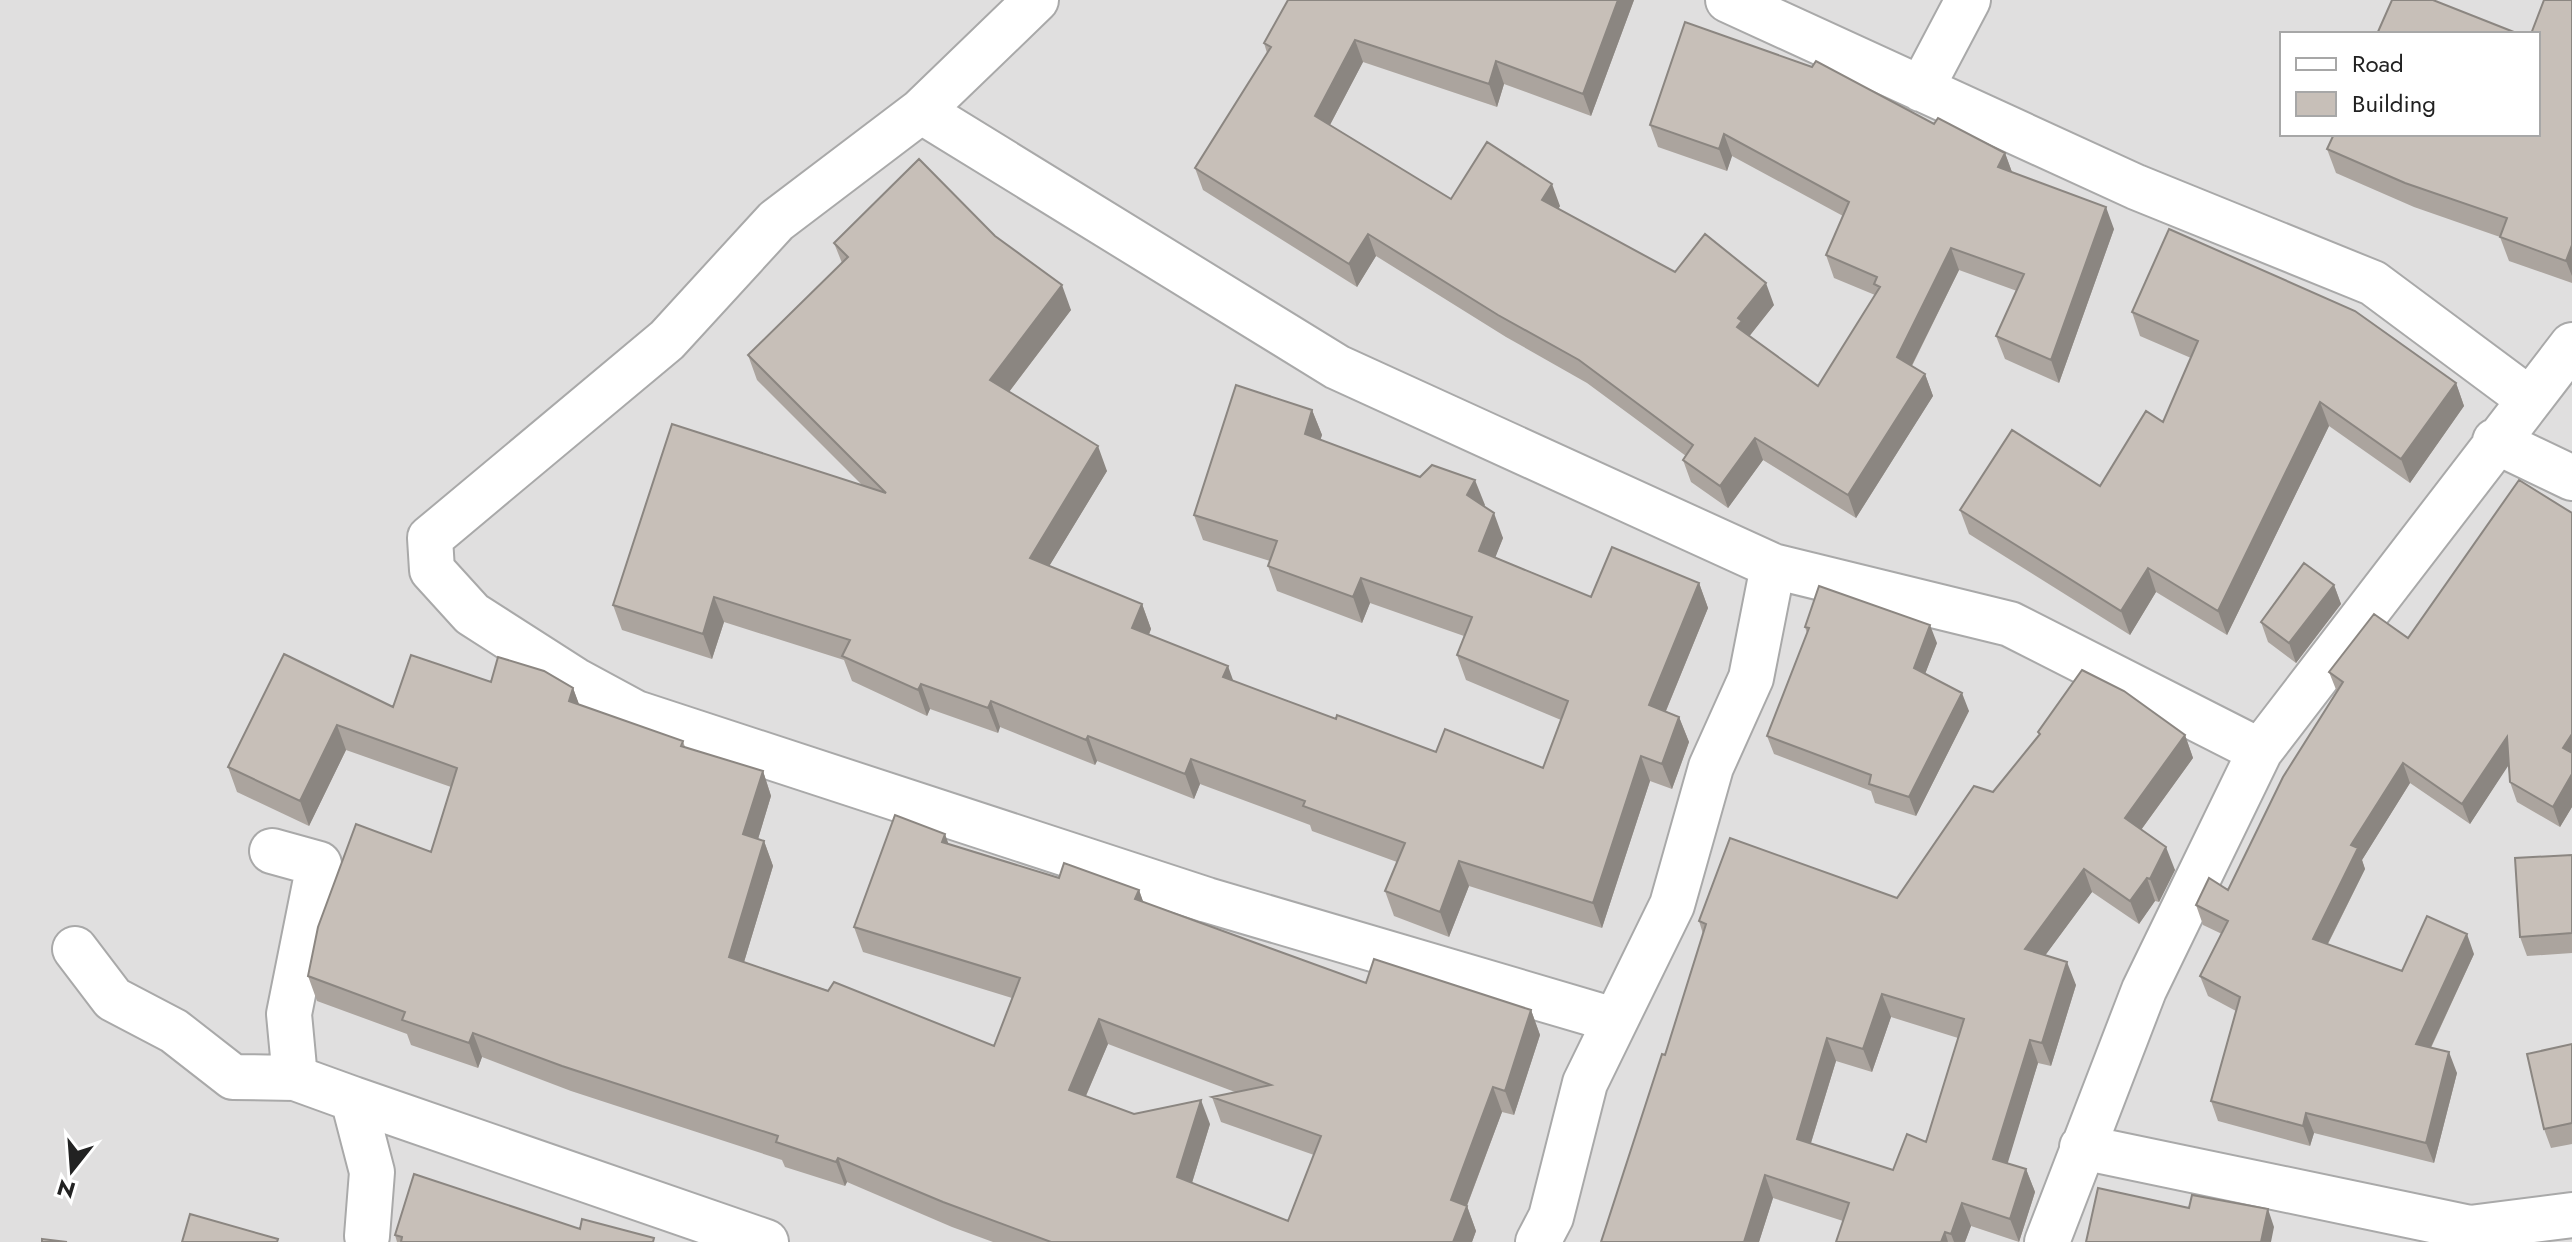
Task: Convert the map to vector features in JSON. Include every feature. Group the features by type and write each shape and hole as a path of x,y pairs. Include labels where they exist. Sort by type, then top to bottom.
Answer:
{"street":[{"path":"1036,0 921,111 776,221 667,340 438,530 430,538 432,570 472,614 575,680 636,713 1207,900 1614,1020"},
{"path":"1728,0 2136,187 2373,283 2529,399"},
{"path":"1921,89 1968,0"},
{"path":"921,111 1337,367 1773,566 2010,624 2260,751"},
{"path":"2047,1242 2144,990 2260,751 2495,441 2572,345"},
{"path":"2495,441 2572,478"},
{"path":"1538,1242 1551,1217 1585,1083 1672,905 1711,767 1751,678 1773,566"},
{"path":"272,851 319,864 289,1014 295,1078"},
{"path":"75,949 113,999 174,1031 233,1077 295,1078 766,1242"},
{"path":"353,1099 372,1172 367,1236"},
{"path":"2082,1147 2470,1228 2572,1215"}],"shaded area":[{"path":"0,0 2572,0 2572,1242 0,1242"}],"building":[{"path":"1288,0 1618,0 1583,94 1496,61 1489,84 1355,40 1315,116 1451,199 1487,142 1552,184 1542,200 1675,272 1705,234 1766,283 1738,318 1742,321 1737,327 1818,386 1880,287 1874,284 1877,277 1826,255 1849,202 1724,134 1719,149 1650,125 1685,22 1812,67 1816,61 1934,124 1938,118 2005,153 1998,167 2106,207 2051,360 1996,336 2024,274 1951,248 1897,357 1925,374 1848,495 1755,438 1720,486 1683,460 1693,445 1579,360 1498,315 1368,234 1349,264 1195,168 1271,47 1264,43"},
{"path":"2392,0 2433,0 2514,32 2378,32"},
{"path":"2544,0 2572,0 2572,245 2566,261 2500,237 2507,218 2405,183 2327,149 2333,136 2540,136 2540,32 2532,32"},
{"path":"919,159 995,236 1062,285 990,380 1098,446 1030,558 1142,604 1132,628 1228,666 1223,677 1336,719 1337,715 1436,752 1445,729 1543,768 1568,701 1457,655 1472,617 1361,578 1353,597 1268,566 1277,541 1194,515 1236,385 1312,410 1305,434 1420,477 1432,465 1475,480 1467,495 1494,513 1479,551 1591,597 1612,547 1699,583 1649,705 1679,717 1662,764 1641,756 1593,903 1459,861 1440,912 1385,891 1405,843 1303,806 1305,801 1191,759 1185,774 1088,736 1086,740 991,701 988,708 921,684 918,690 842,656 850,640 714,597 703,634 613,605 672,424 886,493 748,355 848,257 834,243"},
{"path":"2169,229 2355,311 2456,383 2401,459 2320,402 2218,611 2148,568 2121,611 1960,510 2012,430 2100,486 2146,411 2163,422 2198,341 2132,312"},
{"path":"2519,480 2572,513 2572,734 2563,748 2572,753 2572,774 2553,807 2510,782 2507,737 2462,804 2403,763 2351,845 2358,848 2313,939 2402,971 2427,916 2467,934 2416,1044 2449,1052 2426,1143 2306,1113 2303,1126 2211,1101 2240,997 2200,976 2228,921 2196,905 2209,878 2228,890 2283,777 2343,682 2329,672 2374,614 2408,638"},
{"path":"2304,563 2334,585 2289,643 2261,622"},
{"path":"1819,586 1930,625 1914,668 1962,693 1909,797 1869,784 1871,775 1767,736 1809,628 1805,627"},
{"path":"284,654 393,707 411,655 491,682 498,657 544,671 573,688 569,701 683,741 681,746 763,771 743,834 764,841 729,957 828,991 834,982 994,1046 1020,978 854,927 895,815 945,834 942,842 1059,878 1064,863 1139,890 1135,899 1366,983 1374,959 1531,1010 1505,1091 1493,1087 1451,1200 1467,1206 1453,1242 1051,1242 943,1202 838,1158 836,1162 776,1142 778,1136 562,1066 473,1033 469,1043 402,1020 405,1012 308,976 318,927 356,824 431,852 457,768 337,725 300,801 228,767","holes":["1099,1019 1271,1085 1212,1097 1321,1136 1288,1221 1177,1177 1201,1100 1134,1114 1069,1090"]},
{"path":"2082,670 2124,691 2185,735 2125,818 2166,847 2150,879 2147,878 2130,901 2084,869 2025,949 2067,962 2042,1043 2030,1040 1993,1159 2026,1169 2010,1219 1962,1203 1951,1234 1945,1232 1941,1242 1836,1242 1849,1203 1765,1175 1744,1242 1601,1242 1706,924 1699,921 1730,838 1897,898 1974,786 1993,792 2040,734 2038,732","holes":["1882,994 1964,1019 1926,1142 1907,1134 1893,1170 1797,1139 1827,1038 1863,1049"]},
{"path":"2572,855 2572,933 2520,937 2515,858"},
{"path":"2572,1044 2572,1123 2544,1129 2527,1054"},
{"path":"414,1174 580,1229 582,1219 654,1238 653,1242 401,1242 402,1237 395,1235"},
{"path":"2098,1188 2189,1208 2192,1195 2268,1209 2261,1242 2086,1242"},
{"path":"190,1214 278,1239 277,1242 182,1242"}]}
